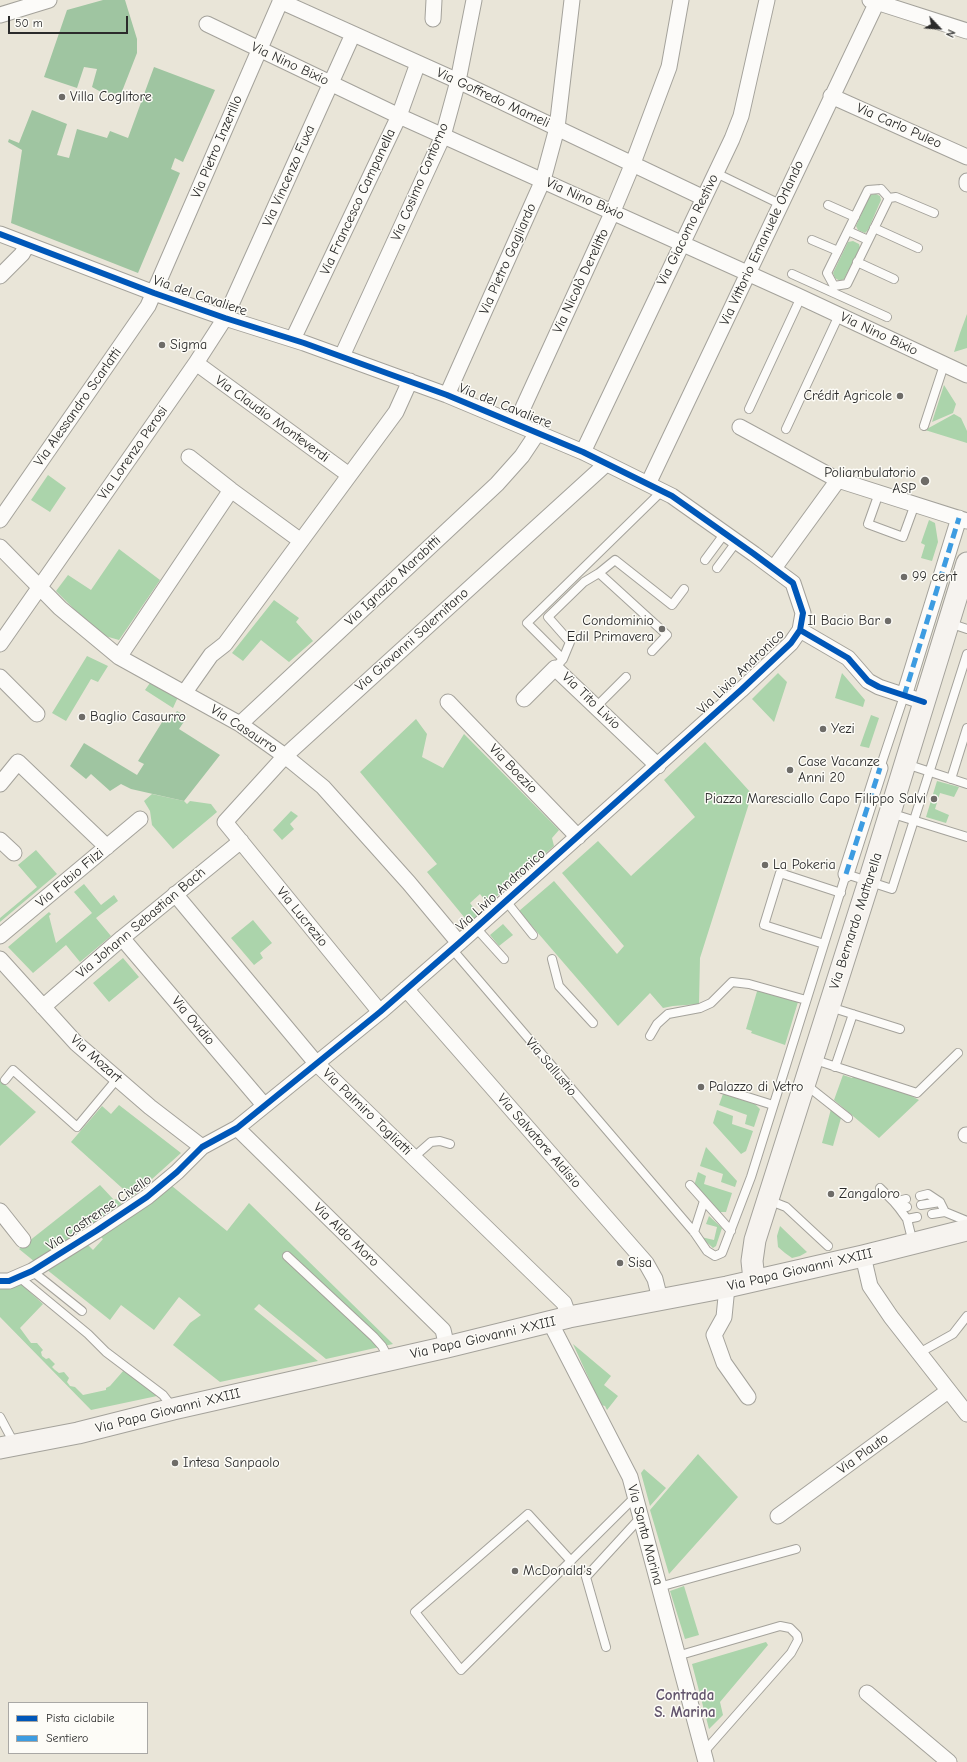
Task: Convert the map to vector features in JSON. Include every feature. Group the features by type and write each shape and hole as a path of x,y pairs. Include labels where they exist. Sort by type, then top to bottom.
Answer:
{"street":[{"path":"0,15 26,4 49,0"},
{"name":"Via Goffredo Mameli","path":"280,0 634,163 704,198"},
{"name":"Via Pietro Inzerillo","path":"154,293 280,0"},
{"path":"433,19 434,0"},
{"name":"Via Cosimo Contorno","path":"342,356 443,136 458,81 474,0"},
{"name":"Via Pietro Gagliardo","path":"447,395 543,180 557,128 572,0"},
{"name":"Via Nicolò Derelitto","path":"516,423 634,163 670,67 681,0"},
{"name":"Via Giacomo Restivo","path":"583,452 732,139 741,116 767,0"},
{"path":"873,1 967,31"},
{"name":"Via Vittorio Emanuele Orlando","path":"648,484 831,96 873,1"},
{"name":"Via Nino Bixio","path":"207,24 399,116 824,308 966,376"},
{"name":"Via Vincenzo Fuxa","path":"225,318 353,34"},
{"name":"Via Francesco Campanella","path":"293,339 399,116 418,63"},
{"name":"Via Carlo Puleo","path":"831,96 967,157"},
{"name":"Via del Cavaliere","path":"0,234 154,293 342,356 447,395 538,432 648,484 672,496 793,583 803,613 800,630"},
{"path":"0,276 22,254 27,245"},
{"name":"Via Alessandro Scarlatti","path":"0,520 143,312 154,293"},
{"name":"Via Lorenzo Perosi","path":"0,644 196,363 225,318"},
{"name":"Via Claudio Monteverdi","path":"196,363 349,475"},
{"path":"185,692 210,655 225,644 396,412 410,381"},
{"path":"740,427 838,480 963,520 904,696"},
{"name":"Via Ignazio Marabitti","path":"240,724 497,484 522,456 538,432"},
{"path":"189,457 301,541"},
{"name":"Via Giovanni Salernitano","path":"225,822 285,756 606,464"},
{"path":"774,568 838,480"},
{"path":"119,657 231,490"},
{"name":"Via Casaurro","path":"0,547 60,608 119,657 185,692 240,724 285,756 323,787 409,883 455,946"},
{"name":"Via Bernardo Mattarella","path":"754,1280 752,1261 755,1240 924,702 958,626 967,563"},
{"path":"800,630 848,658 868,681 879,687 924,702"},
{"name":"Via Livio Andronico","path":"202,1147 237,1128 316,1062 380,1012 658,766 791,643 800,630"},
{"name":"Via Tito Livio","path":"524,699 559,663 596,707 658,766"},
{"path":"0,677 37,714"},
{"name":"Via Boezio","path":"448,702 578,837"},
{"path":"0,784 18,762 107,847"},
{"path":"846,874 880,768"},
{"name":"Via Fabio Filzi","path":"0,936 140,819"},
{"name":"Via Lucrezio","path":"225,822 380,1012"},
{"path":"0,840 14,853"},
{"name":"Via Johann Sebastian Bach","path":"42,1007 122,938 240,841"},
{"name":"Via Palmiro Togliatti","path":"175,894 316,1062 564,1303 569,1318"},
{"name":"Via Ovidio","path":"122,938 264,1105"},
{"name":"Via Mozart","path":"0,959 76,1043 150,1107 202,1147"},
{"name":"Via Salvatore Aldisio","path":"406,989 646,1263 654,1279 660,1299"},
{"name":"Via Aldo Moro","path":"237,1128 443,1330 447,1348"},
{"name":"Via Castrense Civello","path":"0,1281 9,1281 26,1274 147,1197 178,1172 202,1147"},
{"path":"0,1211 23,1240"},
{"name":"Via Papa Giovanni XXIII","path":"8,1447 78,1433 173,1409 447,1348 550,1322 660,1299 727,1287 863,1256 967,1230"},
{"path":"863,1256 870,1286 890,1317 967,1414"},
{"path":"727,1287 724,1317 714,1335 724,1362 748,1397"},
{"name":"Via Santa Marina","path":"550,1322 630,1477 704,1758"},
{"name":"Via Plauto","path":"778,1516 948,1391"},
{"path":"867,1693 949,1762"}],"lane":[{"path":"716,173 780,204"},
{"path":"833,289 827,274 868,190 881,189 889,198"},
{"path":"889,198 896,197 934,213"},
{"path":"824,308 833,289 847,284 889,198"},
{"path":"828,205 855,217"},
{"path":"874,228 918,248"},
{"path":"848,231 868,240"},
{"path":"812,240 838,252"},
{"path":"857,262 894,279"},
{"path":"792,274 833,289 887,317"},
{"path":"749,409 801,298"},
{"path":"786,429 839,315"},
{"path":"924,426 944,365"},
{"path":"662,491 527,623 559,663 570,642 548,617 584,582 599,573 614,560 672,605 684,589"},
{"path":"879,493 868,524 903,537 915,504"},
{"path":"705,560 731,537"},
{"path":"717,568 731,537"},
{"path":"599,573 667,635 652,650"},
{"path":"690,1185 731,1231 751,1177 846,874 892,889 930,772 963,681 967,654"},
{"path":"596,707 626,678"},
{"path":"880,768 904,696"},
{"path":"951,779 967,728"},
{"path":"905,764 967,784"},
{"path":"890,813 967,837"},
{"path":"824,944 764,925 780,873 841,893"},
{"path":"506,901 533,935"},
{"path":"476,928 504,959"},
{"name":"Via Sallustio","path":"455,946 651,1184 694,1232 708,1251 715,1256 722,1253 731,1231"},
{"path":"552,959 559,986 594,1023"},
{"path":"650,1036 657,1024 668,1014 700,1008 711,1003 732,982 749,984 806,1000"},
{"path":"829,1007 900,1029"},
{"path":"835,1067 853,1014"},
{"path":"812,1060 917,1093 958,1053"},
{"path":"5,1080 13,1070 77,1127 117,1079"},
{"path":"805,1083 848,1118"},
{"path":"722,1089 773,1105"},
{"path":"414,1157 431,1142 440,1141 450,1144"},
{"path":"880,1188 901,1204 907,1219 913,1244"},
{"path":"920,1201 928,1194 940,1202 945,1212"},
{"path":"768,1200 786,1207 828,1246"},
{"path":"694,1232 704,1201"},
{"path":"932,1214 945,1212 967,1221"},
{"path":"907,1219 917,1217"},
{"path":"287,1256 374,1337 382,1346 389,1360"},
{"path":"26,1274 82,1311"},
{"path":"26,1274 106,1352 163,1395 173,1409"},
{"path":"919,1353 953,1334 966,1318"},
{"path":"0,1417 8,1447"},
{"path":"571,1561 528,1514 415,1612 461,1670 571,1561 635,1497"},
{"path":"606,1647 586,1577 641,1518"},
{"path":"659,1587 796,1549"},
{"path":"677,1656 780,1626 790,1628 797,1635 798,1640 791,1653 704,1758"}],"green space":[{"path":"103,0 125,0 137,39 137,53 121,94 101,92 92,87 97,69 84,67 77,88 44,77 67,10"},
{"path":"154,67 215,90 183,162 175,158 171,169 180,173 138,273 11,223 22,150 8,142 9,139 19,143 32,110 67,124 57,155 69,158 77,129 107,138 110,131 128,138"},
{"path":"876,194 880,196 881,200 868,230 865,233 858,230 856,226 870,195"},
{"path":"853,241 859,244 860,248 844,279 840,281 835,278 833,273 848,242"},
{"path":"967,314 967,348 954,352 960,333"},
{"path":"944,385 956,404 953,413 932,422"},
{"path":"954,414 961,418 967,431 967,443 925,430"},
{"path":"48,475 66,488 50,512 31,500"},
{"path":"929,520 935,523 938,542 932,561 921,558 925,545 921,543"},
{"path":"119,549 160,580 119,640 105,636 96,631 56,591 68,575 91,590"},
{"path":"274,600 299,618 296,622 313,641 289,662 261,640 243,661 232,653"},
{"path":"87,656 108,666 98,682 91,679 66,721 52,713"},
{"path":"778,673 787,682 774,722 752,699"},
{"path":"842,673 865,700 863,707 835,698"},
{"path":"152,680 178,697 173,708 145,690"},
{"path":"177,711 187,717 179,729 220,755 184,801 131,789 121,784 110,791 91,774 86,779 70,766 84,743 137,775 144,764 138,761 164,719 169,722"},
{"path":"871,715 879,718 869,748 860,746"},
{"path":"416,719 427,734 422,757 443,768 464,734 559,830 552,838 554,846 488,904 480,894 470,903 479,915 469,923 427,872 437,864 360,772"},
{"path":"705,742 752,794 700,958 699,1004 663,1008 650,993 618,1026 519,911 554,881 617,954 624,946 562,873 598,841 631,876 695,817 664,780"},
{"path":"937,781 959,787 954,797 940,793 935,809 949,815 946,823 926,817"},
{"path":"152,794 184,801 187,804 190,801 211,804 217,812 173,849 152,825 150,811 144,801"},
{"path":"291,811 298,816 290,824 294,829 282,840 273,830"},
{"path":"36,850 57,874 0,922 0,918 37,887 18,865"},
{"path":"84,884 101,905 114,895 118,901 96,918 111,936 80,962 66,945 33,973 8,947 49,912 51,914 49,916 56,943 92,913 74,892"},
{"path":"253,920 272,943 260,953 263,958 254,965 231,938"},
{"path":"503,924 513,935 499,946 490,935"},
{"path":"123,958 139,977 109,1002 93,983"},
{"path":"758,988 798,1002 785,1045 751,1033 752,1031 746,1029"},
{"path":"843,1075 852,1078 854,1076 904,1092 919,1100 879,1138 834,1100"},
{"path":"0,1080 36,1112 0,1146"},
{"path":"723,1094 755,1104 760,1109 754,1127 745,1124 747,1115 719,1105"},
{"path":"119,1105 181,1153 132,1197 71,1142 102,1106 111,1114"},
{"path":"831,1109 841,1118 833,1146 822,1143"},
{"path":"717,1110 733,1116 732,1124 753,1131 746,1151 741,1154 713,1123"},
{"path":"706,1147 737,1181 735,1187 721,1182 723,1174 700,1166"},
{"path":"698,1172 706,1176 704,1184 732,1193 726,1212 718,1212 694,1186"},
{"path":"100,1185 114,1200 116,1199 124,1206 35,1262 19,1249"},
{"path":"172,1186 227,1231 249,1203 393,1344 326,1359 259,1304 254,1309 318,1361 220,1382 173,1345 190,1323 201,1315 179,1297 154,1330 121,1305 110,1320 46,1269 85,1242 93,1250 103,1239 97,1234 134,1212"},
{"path":"709,1216 722,1228 716,1246 713,1248 701,1237 714,1240 717,1227 706,1224"},
{"path":"780,1226 807,1252 792,1258 778,1247 777,1236"},
{"path":"0,1284 21,1284 43,1304 20,1328 31,1343 37,1343 43,1350 41,1352 42,1356 46,1359 49,1358 55,1364 52,1367 55,1370 59,1373 64,1372 69,1378 67,1382 70,1386 75,1387 83,1395 106,1390 106,1388 110,1386 124,1370 157,1396 91,1410 0,1317"},
{"path":"573,1344 611,1376 604,1385 618,1396 607,1410 605,1406 601,1405"},
{"path":"698,1454 738,1497 669,1574 650,1510"},
{"path":"644,1469 666,1488 650,1506 641,1473"},
{"path":"684,1586 699,1635 685,1639 670,1591"},
{"path":"766,1642 768,1645 720,1702 723,1715 709,1729 692,1664"}],"marked path":[{"path":"904,696 959,518"},
{"path":"846,874 880,768"}],"cycle path":[{"path":"0,234 154,293 225,318 304,343 447,395 583,452 672,496 793,583 803,613 800,630 848,658 868,681 879,687 924,702"},
{"path":"0,1281 9,1281 32,1271 147,1197 177,1172 202,1147 237,1128 380,1012 741,690 791,643 800,630"}],"place":[{"name":"Villa Coglitore","path":"62,97"},
{"name":"Sigma","path":"162,345"},
{"name":"Crédit Agricole","path":"900,396"},
{"name":"Poliambulatorio ASP","path":"925,481"},
{"name":"99 cent","path":"904,577"},
{"name":"Il Bacio Bar","path":"888,621"},
{"name":"Condominio Edil Primavera","path":"662,629"},
{"name":"Baglio Casaurro","path":"82,717"},
{"name":"Yezi","path":"823,729"},
{"name":"Case Vacanze Anni 20","path":"790,770"},
{"name":"Piazza Maresciallo Capo Filippo Salvi","path":"934,799"},
{"name":"La Pokeria","path":"765,865"},
{"name":"Palazzo di Vetro","path":"701,1087"},
{"name":"Zangaloro","path":"831,1194"},
{"name":"Sisa","path":"620,1263"},
{"name":"Intesa Sanpaolo","path":"175,1463"},
{"name":"McDonald's","path":"515,1571"}],"district":[{"name":"Contrada S. Marina","path":"685,1704"}]}
